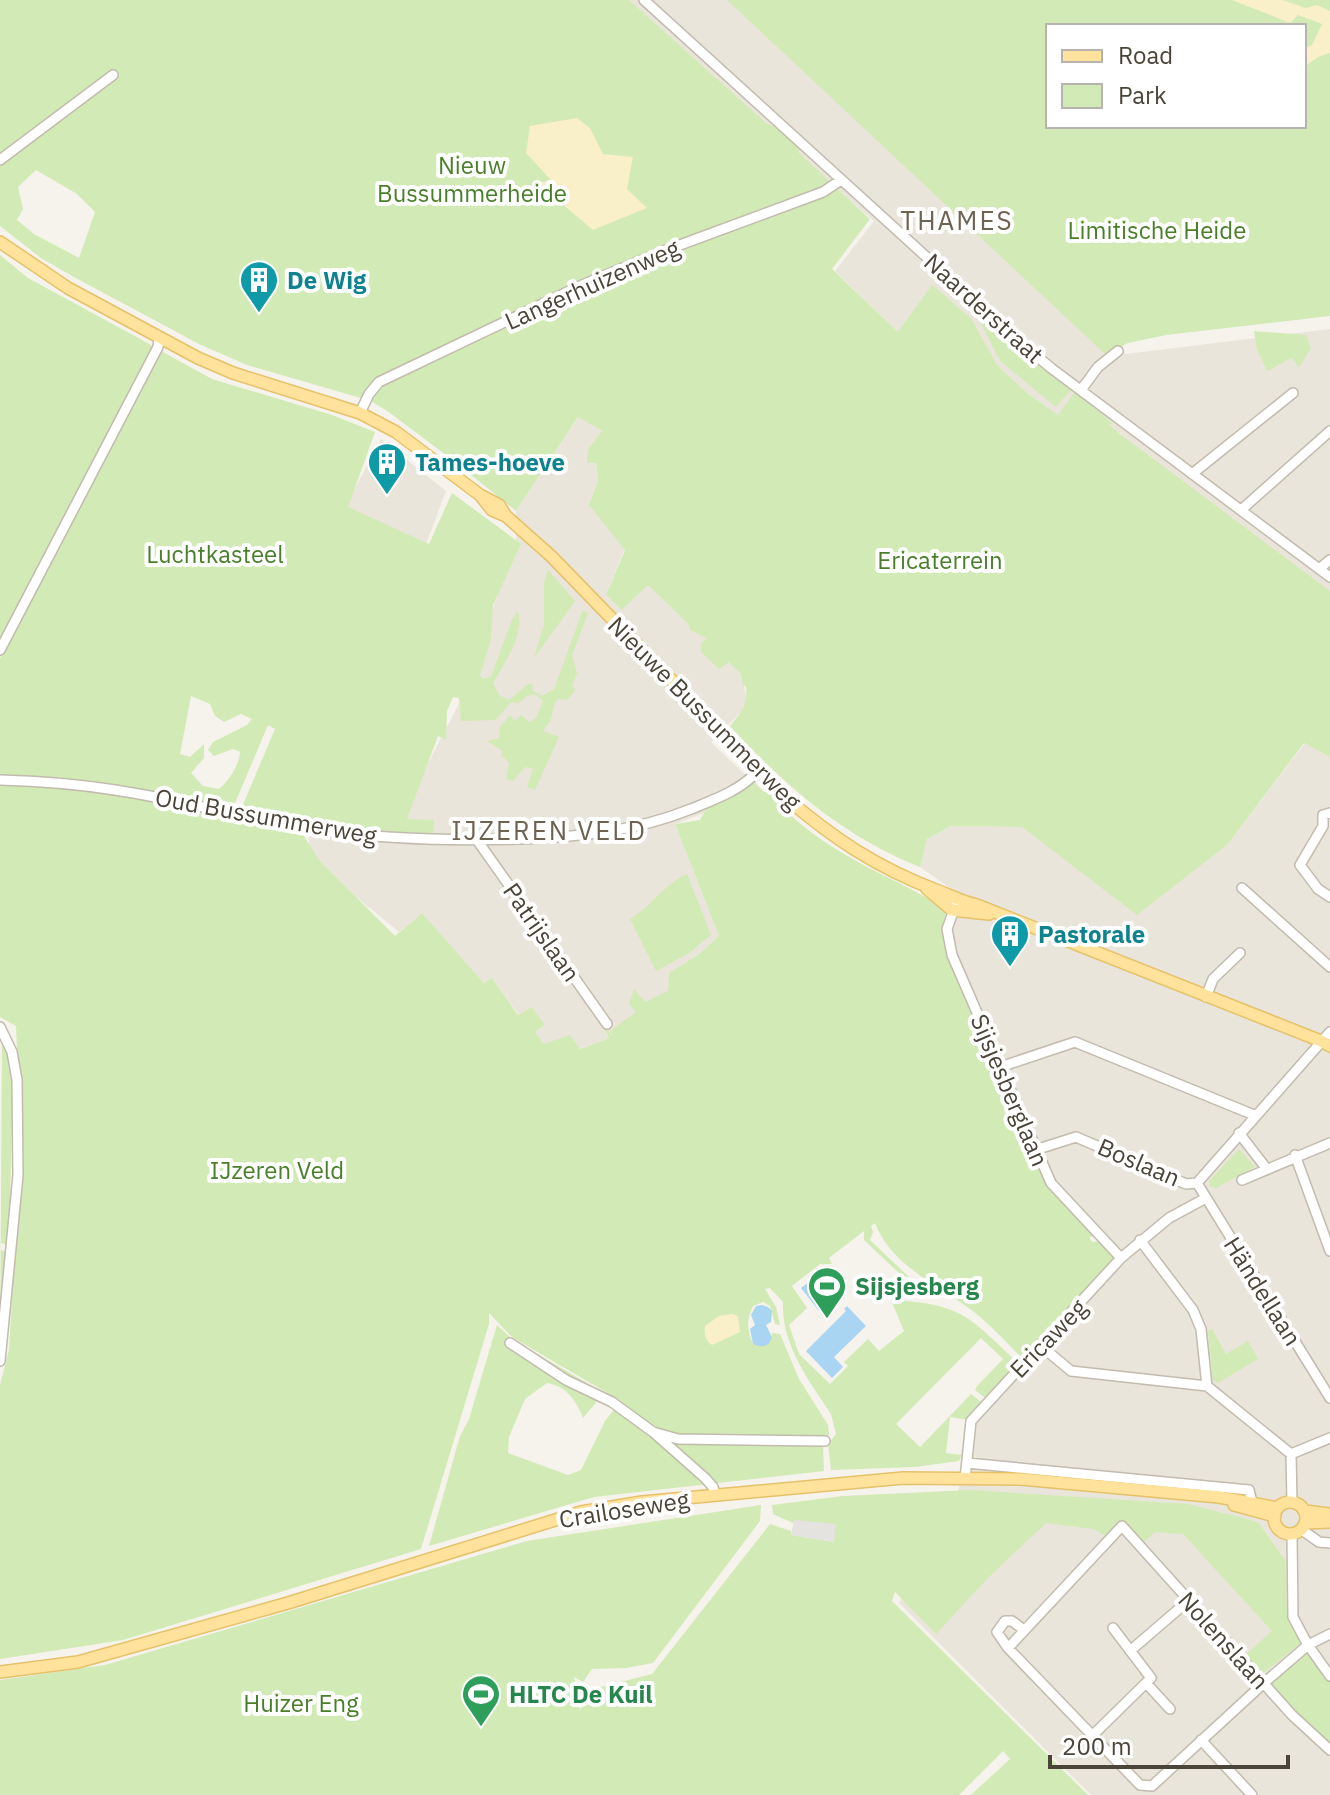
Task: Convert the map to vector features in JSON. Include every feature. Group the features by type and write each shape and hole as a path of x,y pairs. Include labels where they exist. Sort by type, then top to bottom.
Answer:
{"main road":[{"name":"Nieuwe Bussummerweg","path":"0,242 68,288 159,339 233,373 360,413 406,438 480,495 492,510 506,516 564,569 758,771 822,829 855,852 955,905"},
{"path":"955,905 1059,935 1206,997 1327,1040"},
{"name":"Crailoseweg","path":"0,1672 93,1658 288,1603 581,1512 642,1502 903,1478 1021,1479 1219,1497 1276,1512"},
{"path":"1301,1525 1292,1503 1284,1504 1276,1512 1279,1530 1330,1522"},
{"path":"1301,1525 1330,1514"}],"street":[{"name":"Naarderstraat","path":"644,0 1021,343 1330,577"},
{"path":"0,160 113,75"},
{"name":"Langerhuizenweg","path":"360,413 379,382 580,286 661,252 822,193 841,180"},
{"path":"0,650 108,446 158,347 159,339"},
{"path":"1081,390 1098,367 1118,351"},
{"path":"1192,474 1293,393"},
{"path":"1241,510 1330,431"},
{"path":"1319,569 1330,560"},
{"name":"Oud Bussummerweg","path":"0,780 116,790 318,830 400,838 477,840 579,837 618,832 668,819 736,791 758,771"},
{"path":"1330,813 1323,815 1326,827 1300,865 1318,889 1330,897"},
{"name":"Patrijslaan","path":"477,840 607,1024"},
{"path":"1242,888 1330,967"},
{"name":"Sijsjesberglaan","path":"955,905 947,929 952,955 1035,1150 1051,1183 1121,1258"},
{"path":"1206,997 1213,979 1240,953"},
{"path":"0,1027 12,1052 17,1080 18,1175 0,1361"},
{"path":"1197,1183 1254,1115 1327,1040"},
{"path":"1000,1067 1075,1042 1254,1115"},
{"path":"1239,1133 1266,1168"},
{"name":"Boslaan","path":"1035,1150 1076,1137 1186,1184 1197,1183"},
{"path":"1242,1180 1295,1155 1330,1143"},
{"path":"1295,1155 1330,1251"},
{"name":"Händellaan","path":"1197,1183 1330,1398"},
{"name":"Ericaweg","path":"965,1479 971,1421 1121,1258 1169,1218 1206,1198"},
{"path":"1140,1240 1193,1310 1201,1329 1207,1386"},
{"path":"510,1343 566,1380 612,1402 653,1432 705,1478 715,1495"},
{"path":"1040,1345 1071,1371 1207,1386 1291,1454 1292,1503"},
{"path":"653,1432 678,1439 825,1441"},
{"path":"1291,1454 1330,1438"},
{"name":"Crailoseweg","path":"967,1463 1249,1490 1253,1507"},
{"path":"1301,1525 1319,1542 1330,1543"},
{"path":"1301,1525 1293,1617 1330,1676"},
{"name":"Nolenslaan","path":"1024,1630 1122,1526 1292,1715 1330,1750"},
{"path":"1130,1651 1188,1601"},
{"path":"1008,1648 1024,1630 1012,1621 1005,1621 997,1632 999,1639 1140,1785 1152,1786 1308,1645 1330,1634"},
{"path":"1093,1735 1151,1678 1113,1628"},
{"path":"1146,1683 1170,1709"},
{"path":"1201,1740 1252,1795"},
{"path":"1233,1795 1242,1787"}],"shaded area":[{"path":"623,0 745,0 1126,354 1330,329 1330,594 1120,434 1075,393 1058,416 1028,394 990,355 902,336 835,271 874,221"},
{"path":"579,416 602,431 588,449 596,463 598,480 589,505 625,548 606,595 622,610 648,585 688,624 690,630 709,638 741,674 747,699 743,710 711,742 760,792 675,824 719,936 698,955 670,973 692,977 611,1032 611,1036 604,1031 609,1037 607,1039 579,1049 544,1044 535,1032 545,1025 532,1007 519,1015 492,978 484,983 422,913 399,932 309,858 309,832 399,840 426,767 463,696 516,541 516,511"},
{"path":"381,439 446,491 426,544 344,509"},
{"path":"1305,743 1330,757 1330,1795 1091,1795 899,1603 958,1493 971,1431 980,1416 1040,1345 1124,1262 1053,1184 952,955 949,929 961,896 920,867 927,839 951,826 1023,827 1228,844"},
{"path":"794,1520 836,1524 834,1542 791,1535"}],"green space":[{"path":"0,0 629,0 766,123 779,129 800,150 798,152 870,219 832,269 898,332 932,285 972,320 997,365 1028,394 1058,415 1074,393 1078,393 1120,434 1330,591 1330,757 1304,743 1228,844 1137,915 1022,827 951,826 927,839 920,867 892,855 841,825 794,789 751,748 730,726 745,704 746,687 741,674 729,662 719,669 701,652 701,643 707,638 690,630 688,624 648,585 622,610 606,595 625,550 589,505 598,480 596,463 587,463 588,449 602,431 578,417 516,511 371,401 247,365 199,344 41,258 0,226","holes":["36,170 77,194 95,212 79,258 34,234 17,220 23,209 18,187"]},
{"name":"Limitische Heide","path":"727,0 1330,0 1330,316 1166,335 1128,343 1106,355"},
{"path":"0,255 28,278 153,346 0,640"},
{"path":"975,312 1071,390 1056,407 1000,361"},
{"path":"1254,331 1306,335 1311,348 1299,368 1292,358 1267,371 1257,350"},
{"name":"Luchtkasteel","path":"161,351 212,379 332,415 375,432 348,507 429,544 452,493 521,544 493,605 491,639 480,675 483,679 491,677 512,619 518,611 516,639 493,683 499,695 509,700 528,684 533,685 532,690 542,696 554,689 583,610 588,614 572,655 577,673 572,685 575,691 567,700 558,699 551,720 543,731 559,737 535,790 527,787 533,769 525,767 513,781 506,779 509,763 501,755 503,751 487,741 499,738 500,727 510,715 515,721 521,715 529,722 536,718 543,701 535,694 519,703 511,702 496,720 461,721 459,698 453,697 447,711 446,740 438,736 407,819 434,820 433,834 402,832 399,840 239,814 275,729 268,725 233,808 0,778 0,658","holes":["191,696 210,704 215,716 224,722 241,714 252,719 247,725 213,742 208,750 214,756 233,749 240,752 233,772 219,789 203,786 191,773 204,758 204,744 190,757 180,754"]},
{"path":"548,570 575,601 534,658 544,624 544,582"},
{"name":"IJzeren Veld","path":"754,782 764,792 771,792 793,818 823,841 926,897 946,913 943,921 946,946 1050,1184 1096,1236 1089,1237 1092,1242 1101,1241 1117,1260 1022,1358 974,1312 902,1261 891,1250 875,1223 871,1226 873,1232 870,1240 909,1277 902,1276 864,1240 864,1231 829,1258 832,1264 820,1264 792,1286 807,1308 789,1325 799,1354 830,1384 848,1366 844,1362 868,1339 879,1351 904,1331 891,1300 934,1305 962,1315 987,1333 1017,1362 985,1398 975,1390 1003,1359 981,1338 896,1424 920,1447 971,1394 981,1402 968,1420 950,1417 946,1453 962,1455 959,1461 915,1467 831,1470 828,1444 836,1434 831,1414 798,1361 787,1333 783,1302 770,1288 765,1289 776,1307 780,1325 775,1324 770,1306 763,1302 753,1306 748,1320 749,1334 753,1344 772,1337 772,1333 780,1334 799,1379 828,1425 829,1434 823,1445 824,1471 594,1497 429,1546 460,1436 469,1419 497,1325 512,1339 604,1393 583,1418 570,1395 560,1387 547,1383 525,1399 509,1437 508,1453 568,1475 581,1470 605,1421 621,1401 512,1337 489,1313 489,1324 421,1549 123,1640 0,1659 0,1385 9,1350 21,1143 16,1026 0,1017 0,783 115,792 300,830 320,861 395,936 422,913 484,983 492,978 518,1015 532,1007 545,1025 535,1032 544,1044 570,1035 580,1049 607,1039 606,1028 612,1036 610,1031 636,1012 629,1004 634,989 645,1002 668,991 669,973 698,955 719,936 675,824 700,820 707,807"},
{"path":"687,874 711,935 689,953 656,971 630,919 671,883"},
{"path":"2,1037 13,1081 9,1245 1,1243 1,1250 9,1252 0,1357"},
{"path":"1239,1149 1255,1167 1216,1188 1211,1187 1209,1181"},
{"path":"1212,1329 1226,1354 1248,1341 1258,1359 1218,1383 1213,1380 1208,1331"},
{"name":"Huizer Eng","path":"970,1490 1188,1504 1258,1522 1285,1560 1287,1610 1290,1623 1302,1642 1261,1675 1244,1656 1272,1631 1183,1534 1155,1532 1144,1542 1123,1521 1108,1537 1093,1529 1046,1523 988,1578 936,1634 895,1592 892,1601 1088,1795 971,1795 1010,1759 1003,1751 959,1795 0,1795 0,1680 105,1665 527,1541 761,1505 760,1521 653,1663 592,1669 583,1682 574,1677 580,1710 593,1689 652,1674 770,1524 791,1531 791,1535 834,1542 795,1520 793,1523 773,1514 772,1505 843,1496"},
{"path":"1308,1651 1330,1683 1330,1745 1269,1684"}],"sand":[{"path":"1232,0 1282,0 1306,8 1317,5 1330,11 1330,53 1306,66 1306,48 1312,45 1322,24 1298,15 1290,23"},
{"path":"577,118 590,128 603,154 633,157 627,189 647,208 593,230 548,192 531,197 536,184 551,180 526,153 530,126"},
{"path":"719,1316 738,1316 740,1332 712,1345 706,1337 705,1326"}],"water":[{"path":"821,1273 839,1296 819,1311 801,1288"},
{"path":"762,1305 772,1311 771,1322 766,1325 772,1337 767,1345 762,1346 753,1344 750,1329 755,1325 751,1315 756,1306"},
{"path":"847,1306 866,1326 834,1357 843,1367 832,1378 806,1351 846,1311"}],"place":[{"name":"De Wig","path":"259,314"},
{"name":"Tames-hoeve","path":"387,496"},
{"name":"Pastorale","path":"1010,968"},
{"name":"Sijsjesberg","path":"827,1320"},
{"name":"HLTC De Kuil","path":"481,1728"}],"district":[{"name":"THAMES","path":"957,220"},
{"name":"IJZEREN VELD","path":"549,830"}],"park label":[{"name":"Nieuw Bussummerheide","path":"472,179"},
{"name":"Ericaterrein","path":"940,560"}]}
